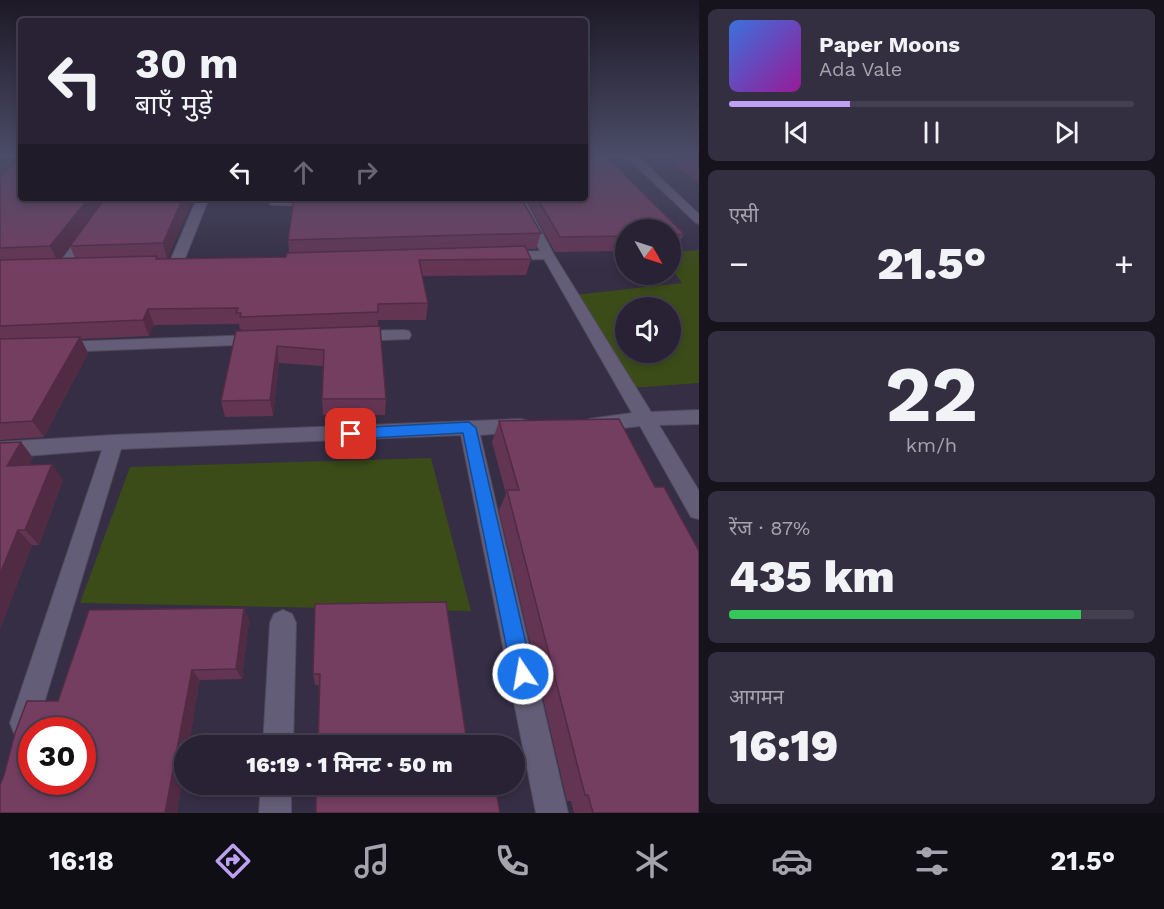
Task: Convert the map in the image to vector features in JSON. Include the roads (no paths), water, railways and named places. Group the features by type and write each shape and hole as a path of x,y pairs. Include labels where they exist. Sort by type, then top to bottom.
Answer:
{"street":[{"path":"670,193 699,220"},
{"path":"85,268 57,269 112,201"},
{"path":"176,266 202,201"},
{"path":"516,201 699,510"},
{"path":"275,202 333,202"},
{"path":"490,256 548,255"},
{"path":"344,337 404,335"},
{"path":"47,348 273,339"},
{"path":"581,425 699,417"},
{"path":"0,450 114,442 536,426"},
{"path":"469,428 552,813"},
{"path":"26,717 114,442"},
{"path":"278,735 283,623"},
{"path":"275,813 276,795"}]}
